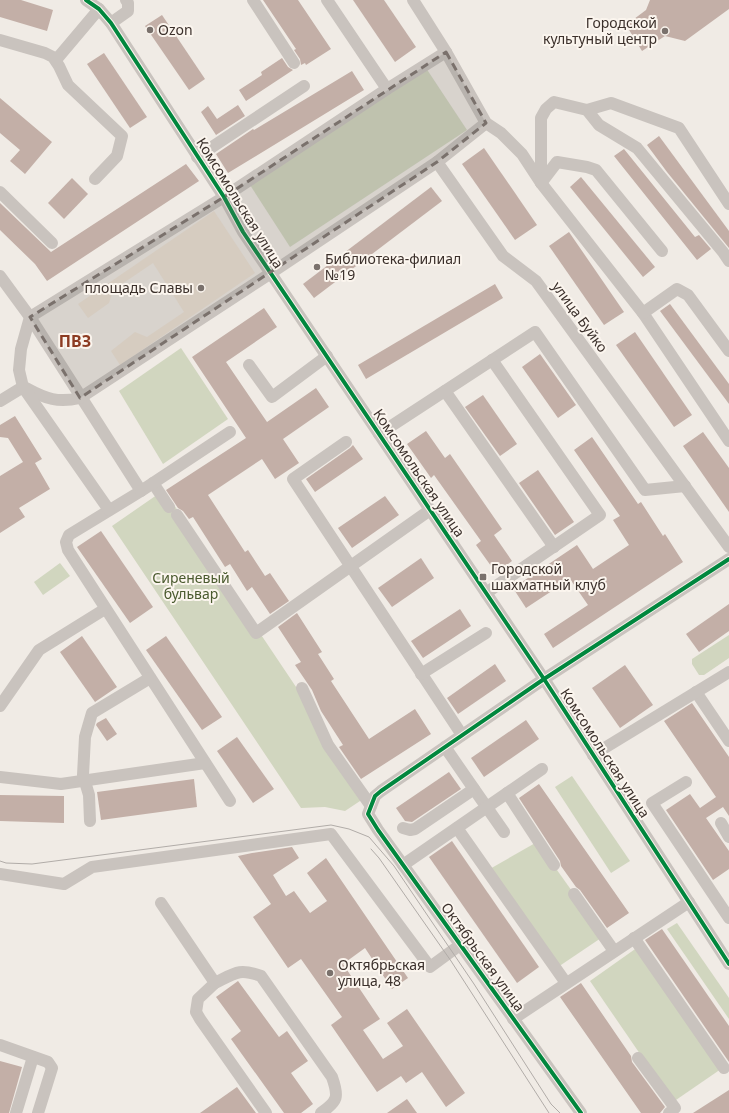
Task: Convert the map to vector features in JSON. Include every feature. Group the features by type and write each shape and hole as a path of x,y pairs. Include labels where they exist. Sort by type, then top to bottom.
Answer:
{"street":[{"name":"Комсомольская улица","path":"86,0 99,9 111,23 224,197 243,232 544,679 729,964"},
{"path":"111,23 128,10 128,3 126,0"},
{"path":"253,0 294,63"},
{"path":"327,0 387,89"},
{"path":"413,0 446,52 486,123 501,133 522,154 541,184 642,313 729,441"},
{"path":"56,60 99,9"},
{"path":"0,40 45,53 56,60 68,85 122,136 117,156 95,179"},
{"path":"109,510 23,386 19,370 21,350 30,317 224,197 387,89 446,52"},
{"path":"197,157 304,86"},
{"path":"541,184 541,118 546,109 554,102 587,110 611,103 679,128 729,204"},
{"path":"587,110 599,125 637,148 729,261"},
{"path":"23,386 39,395 56,401 67,401 80,398 437,162 486,123"},
{"name":"улица Буйко","path":"437,162 503,256 536,281 729,547"},
{"path":"541,184 557,162 596,170 662,251"},
{"path":"0,192 52,243"},
{"path":"0,276 30,317 80,398 141,491"},
{"path":"642,313 677,289 688,295 729,351"},
{"path":"379,434 535,332 645,490 685,486"},
{"path":"249,365 272,397 327,356"},
{"path":"486,593 600,515 492,360"},
{"path":"0,401 23,386"},
{"path":"445,391 554,547"},
{"path":"230,432 141,491 69,535 66,542 68,550 105,609 230,801"},
{"path":"346,442 293,479 462,735"},
{"path":"153,483 256,633 430,510"},
{"path":"370,810 375,796 462,735 544,679 729,559"},
{"path":"0,706 39,650 105,609"},
{"path":"421,674 486,633"},
{"path":"593,755 729,672"},
{"path":"90,821 89,795 83,776 85,737 92,713 150,678"},
{"name":"Октябрьская улица","path":"302,688 328,745 370,810 378,830 581,1113"},
{"path":"696,692 729,742"},
{"path":"445,747 504,832"},
{"path":"0,777 61,784 206,763"},
{"path":"403,865 542,769"},
{"path":"686,782 652,803 729,918"},
{"path":"403,828 410,830 415,829 474,789"},
{"path":"507,793 554,865"},
{"path":"721,823 729,836"},
{"path":"457,828 566,983"},
{"path":"0,874 64,884 92,867 331,834 430,967 460,945"},
{"path":"574,894 614,951"},
{"path":"513,1019 689,902"},
{"path":"161,903 215,983"},
{"path":"634,938 724,1068"},
{"path":"266,1113 196,1012 198,999 215,983 236,972 248,972 261,976 332,1077 336,1089 336,1097 333,1105 321,1113"},
{"path":"0,1045 48,1062 52,1068 38,1113"},
{"path":"16,1113 33,1056"},
{"path":"638,1058 675,1108 669,1113"}],"highlighted area":[{"path":"446,52 486,123 437,162 80,398 30,317 224,197"}],"green space":[{"path":"424,65 467,130 290,247 250,185"},
{"path":"181,348 228,419 163,464 119,391"},
{"name":"Сиреневый бульвар","path":"164,490 349,766 363,799 345,811 325,807 301,808 112,526"},
{"path":"60,563 70,576 43,595 34,582"},
{"path":"729,635 729,658 704,675 699,675 692,664 692,659"},
{"path":"572,776 630,861 611,873 555,787"},
{"path":"537,842 604,936 555,969 488,870"},
{"path":"677,923 729,998 729,1019 667,929"},
{"path":"638,947 721,1069 673,1102 590,981"}],"shaded area":[{"name":"площадь Славы","path":"214,211 255,273 120,365 111,351 135,332 147,337 184,312 153,263 113,290 109,303 88,318 78,304"}],"building":[{"path":"0,0 21,0 53,10 47,31 0,17"},
{"path":"263,0 298,0 331,49 306,65 305,63 301,65 300,59 294,50 296,49"},
{"path":"353,0 384,0 416,47 395,62"},
{"name":"Городской культуный центр","path":"650,0 729,0 729,9 685,41 665,36 642,51 626,25 646,10"},
{"path":"162,15 205,79 189,90 145,26"},
{"path":"104,53 147,117 130,128 87,64"},
{"path":"282,58 288,67 293,70 246,101 239,90 262,75 261,72"},
{"path":"352,71 364,90 228,173 216,154 253,129 254,130"},
{"path":"0,98 52,142 25,174 10,161 20,150 0,133"},
{"path":"238,105 245,116 216,135 201,112 208,106 217,119"},
{"path":"659,136 729,231 729,248 647,145"},
{"path":"484,148 537,225 515,240 462,164"},
{"path":"624,149 695,237 699,235 711,249 697,260 614,156"},
{"path":"186,164 199,181 47,281 35,264 0,230 0,203 51,252"},
{"path":"581,177 655,267 643,277 570,187"},
{"path":"72,178 88,194 64,219 48,203"},
{"path":"431,187 442,201 314,298 303,284"},
{"path":"569,232 624,312 604,325 549,246"},
{"path":"495,284 503,298 366,379 358,365"},
{"path":"670,304 729,384 729,404 660,311"},
{"path":"264,308 277,327 226,362 267,422 316,388 329,407 283,439 299,463 275,479 262,459 208,495 245,552 248,550 265,576 270,573 289,601 270,614 252,587 247,591 230,564 225,567 193,517 189,519 183,511 178,508 166,490 246,438 192,357"},
{"path":"635,332 692,415 674,427 616,345"},
{"path":"540,354 576,405 558,418 522,367"},
{"path":"483,395 517,444 500,456 465,407"},
{"path":"15,416 42,459 35,463 50,489 19,508 25,517 0,533 0,476 23,462 8,438 0,437 0,425"},
{"path":"426,431 445,458 450,454 502,529 494,535 512,561 496,573 476,545 481,541 434,475 431,478 407,444"},
{"path":"703,432 729,468 729,512 683,446"},
{"path":"592,437 638,504 641,502 663,536 665,534 683,562 553,648 544,634 588,605 570,579 526,608 513,588 577,545 593,569 629,545 613,520 620,516 574,450"},
{"path":"353,445 363,459 315,492 306,479"},
{"path":"538,470 574,522 555,535 519,483"},
{"path":"385,496 399,515 352,548 338,528"},
{"path":"101,531 153,607 130,623 77,547"},
{"path":"421,558 434,578 392,607 378,588"},
{"path":"729,604 729,631 699,652 686,634"},
{"path":"460,609 471,626 423,658 411,641"},
{"path":"297,613 322,652 318,654 334,679 331,681 369,739 415,709 431,734 361,779 339,747 343,745 321,711 312,690 295,665 301,662 278,627"},
{"path":"82,636 117,687 95,702 60,652"},
{"path":"166,636 222,717 202,730 146,650"},
{"path":"495,664 506,681 458,714 447,698"},
{"path":"625,665 653,705 620,728 592,688"},
{"path":"692,703 729,757 729,816 723,807 706,818 729,851 729,869 713,880 666,810 690,794 700,808 716,797 664,721"},
{"path":"106,718 117,734 107,741 96,725"},
{"path":"526,720 539,739 484,777 471,758"},
{"path":"237,737 274,789 253,803 217,751"},
{"path":"449,772 461,789 412,822 405,821 396,808"},
{"path":"194,779 197,807 101,820 97,792"},
{"path":"539,784 629,913 607,928 561,866 560,861 519,798"},
{"path":"0,795 64,796 64,823 0,821"},
{"path":"452,841 539,967 517,983 429,857"},
{"name":"Октябрьская улица, 48","path":"292,847 299,858 273,875 286,896 294,891 310,913 327,901 307,873 326,858 408,978 392,989 365,948 343,964 380,1019 363,1030 383,1059 403,1046 387,1023 407,1009 465,1093 446,1107 422,1072 406,1083 401,1076 377,1092 331,1025 342,1017 301,959 288,968 253,917 271,904 238,856"},
{"path":"662,929 729,1026 729,1062 645,940"},
{"path":"238,981 279,1037 287,1031 308,1061 291,1073 313,1104 301,1113 284,1113 231,1039 241,1031 216,997"},
{"path":"581,983 631,1056 632,1062 665,1107 660,1113 641,1113 560,997"},
{"path":"0,1061 22,1067 9,1113 0,1113"},
{"path":"237,1087 256,1113 200,1113"},
{"path":"729,1090 729,1113 693,1113"},
{"path":"407,1099 417,1113 387,1113"}],"tram line":[{"path":"0,861 6,863 32,864 331,825 349,829 369,837 394,866 474,984 551,1104 560,1113"},
{"path":"371,849 379,858 451,961 549,1113"}],"cycle path":[{"path":"86,0 99,9 111,23 224,197 243,232 544,679 729,964"},
{"path":"581,1113 368,814 375,796 381,791 544,679 729,559"}],"place":[{"name":"Ozon","path":"150,30"},
{"name":"Городской культуный центр","path":"665,31"},
{"name":"Библиотека-филиал №19","path":"317,267"},
{"name":"площадь Славы","path":"201,288"},
{"name":"Городской шахматный клуб","path":"483,577"},
{"name":"Октябрьская улица, 48","path":"330,973"}],"district":[{"name":"ПВЗ","path":"75,341"}]}
